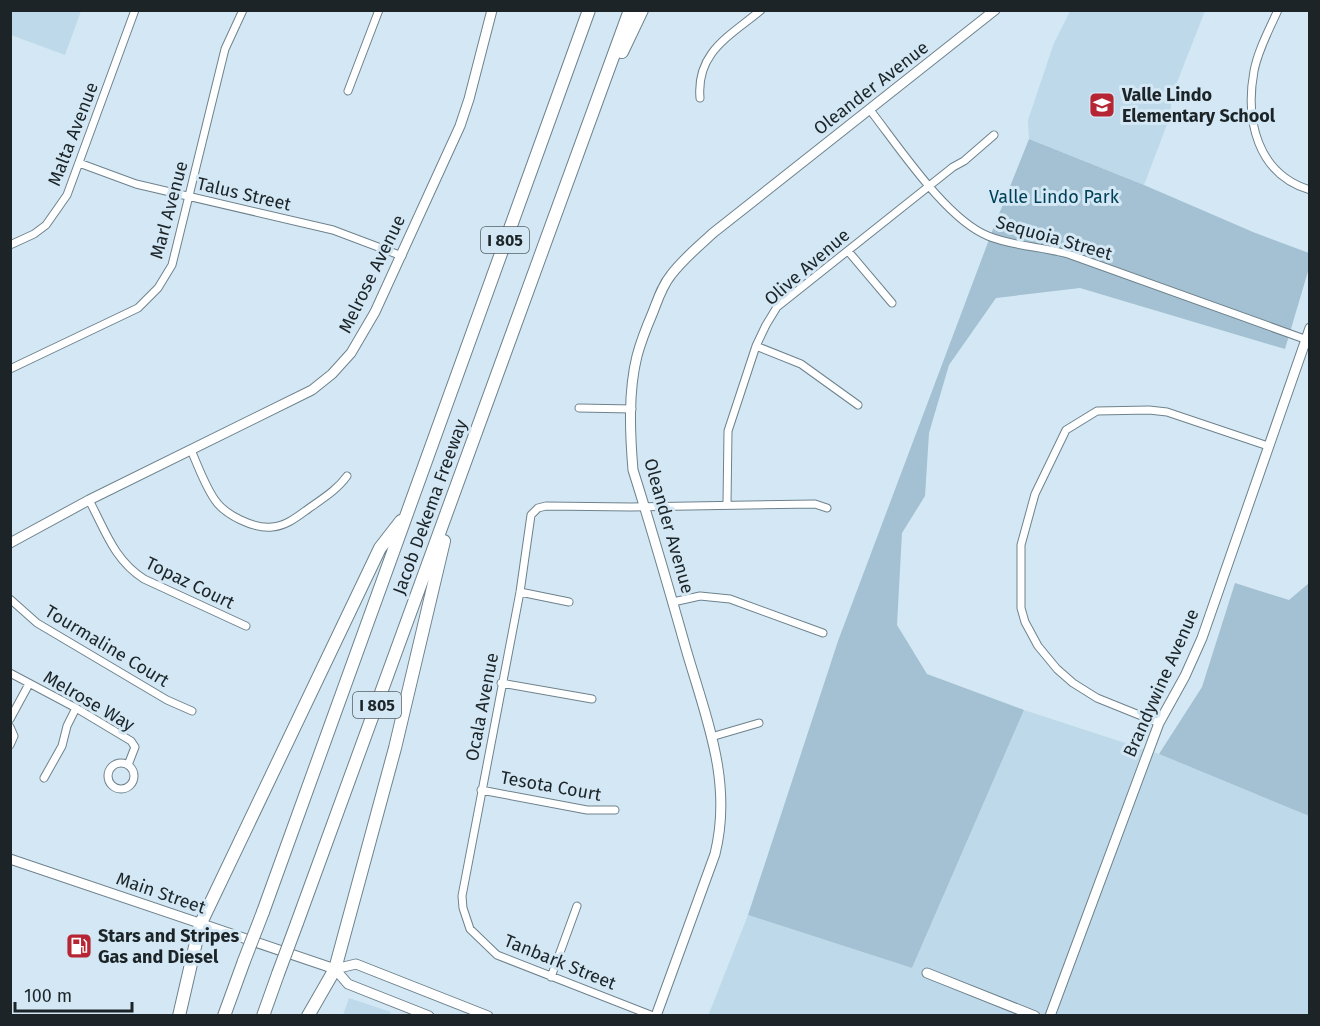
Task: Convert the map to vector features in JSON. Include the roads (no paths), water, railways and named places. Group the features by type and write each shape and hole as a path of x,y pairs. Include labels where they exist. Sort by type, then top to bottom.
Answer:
{"highway":[{"path":"564,77 581,10"},
{"name":"Jacob Dekema Freeway","path":"224,1016 590,10"},
{"name":"Jacob Dekema Freeway","path":"263,1016 630,10"},
{"path":"592,112 642,10"},
{"path":"308,1016 335,969 395,748 457,487"},
{"path":"179,1016 200,925 380,548 407,513"}],"street":[{"name":"Malta Avenue","path":"10,245 34,234 46,225 66,195 135,10"},
{"name":"Marl Avenue","path":"10,369 138,308 158,288 171,265 225,50 243,10"},
{"path":"348,92 379,10"},
{"name":"Melrose Avenue","path":"10,543 89,500 312,390 332,374 351,353 365,332 402,256 460,126 492,10"},
{"path":"700,98 698,84 709,54 762,10"},
{"name":"Oleander Avenue","path":"655,1016 719,837 721,783 711,737 633,470 632,409 637,356 660,292 683,260 713,233 995,10"},
{"path":"1278,10 1255,69 1252,118 1257,140 1268,163 1280,175 1310,190"},
{"name":"Sequoia Street","path":"870,110 955,215 972,228 988,236 1068,254 1308,341"},
{"name":"Olive Avenue","path":"727,504 728,431 756,346 777,307 994,135"},
{"name":"Talus Street","path":"79,163 136,184 333,230 402,256"},
{"path":"848,251 891,303"},
{"name":"Brandywine Avenue","path":"1050,1016 1159,723 1185,676 1202,638 1268,446 1308,341 1310,328"},
{"path":"756,346 801,364 858,405"},
{"path":"579,408 632,409"},
{"path":"1159,723 1097,698 1073,683 1057,669 1038,646 1025,622 1021,608 1021,545 1035,494 1066,430 1097,411 1167,412 1268,446"},
{"path":"191,450 215,500 228,513 246,522 270,528 288,523 340,486 347,476"},
{"name":"Topaz Court","path":"89,500 114,550 132,571 144,579 246,626"},
{"path":"645,507 815,504 827,508"},
{"name":"Ocala Avenue","path":"467,921 462,896 520,592 531,515 537,508 546,506 645,507"},
{"path":"520,592 569,602"},
{"path":"673,602 700,596 730,599 823,633"},
{"name":"Tourmaline Court","path":"10,599 37,623 167,700 192,711"},
{"name":"Melrose Way","path":"10,673 76,708 131,741 135,747 128,765"},
{"path":"501,683 592,699"},
{"path":"10,719 29,684"},
{"path":"44,778 62,746 67,726 76,708"},
{"path":"711,737 759,723"},
{"path":"10,727 14,736 10,744"},
{"name":"Tesota Court","path":"481,790 586,810 615,810"},
{"name":"Main Street","path":"10,860 335,969 348,984 429,1016"},
{"path":"551,977 577,906"},
{"name":"Tanbark Street","path":"467,921 470,929 496,955 655,1016"},
{"name":"Main Street","path":"335,969 356,964 488,1016"},
{"path":"927,973 1035,1016"}],"place":[{"name":"Valle Lindo Elementary School","path":"1102,105"},
{"name":"Stars and Stripes Gas and Diesel","path":"79,946"}],"park label":[{"name":"Valle Lindo Park","path":"1054,197"}]}
